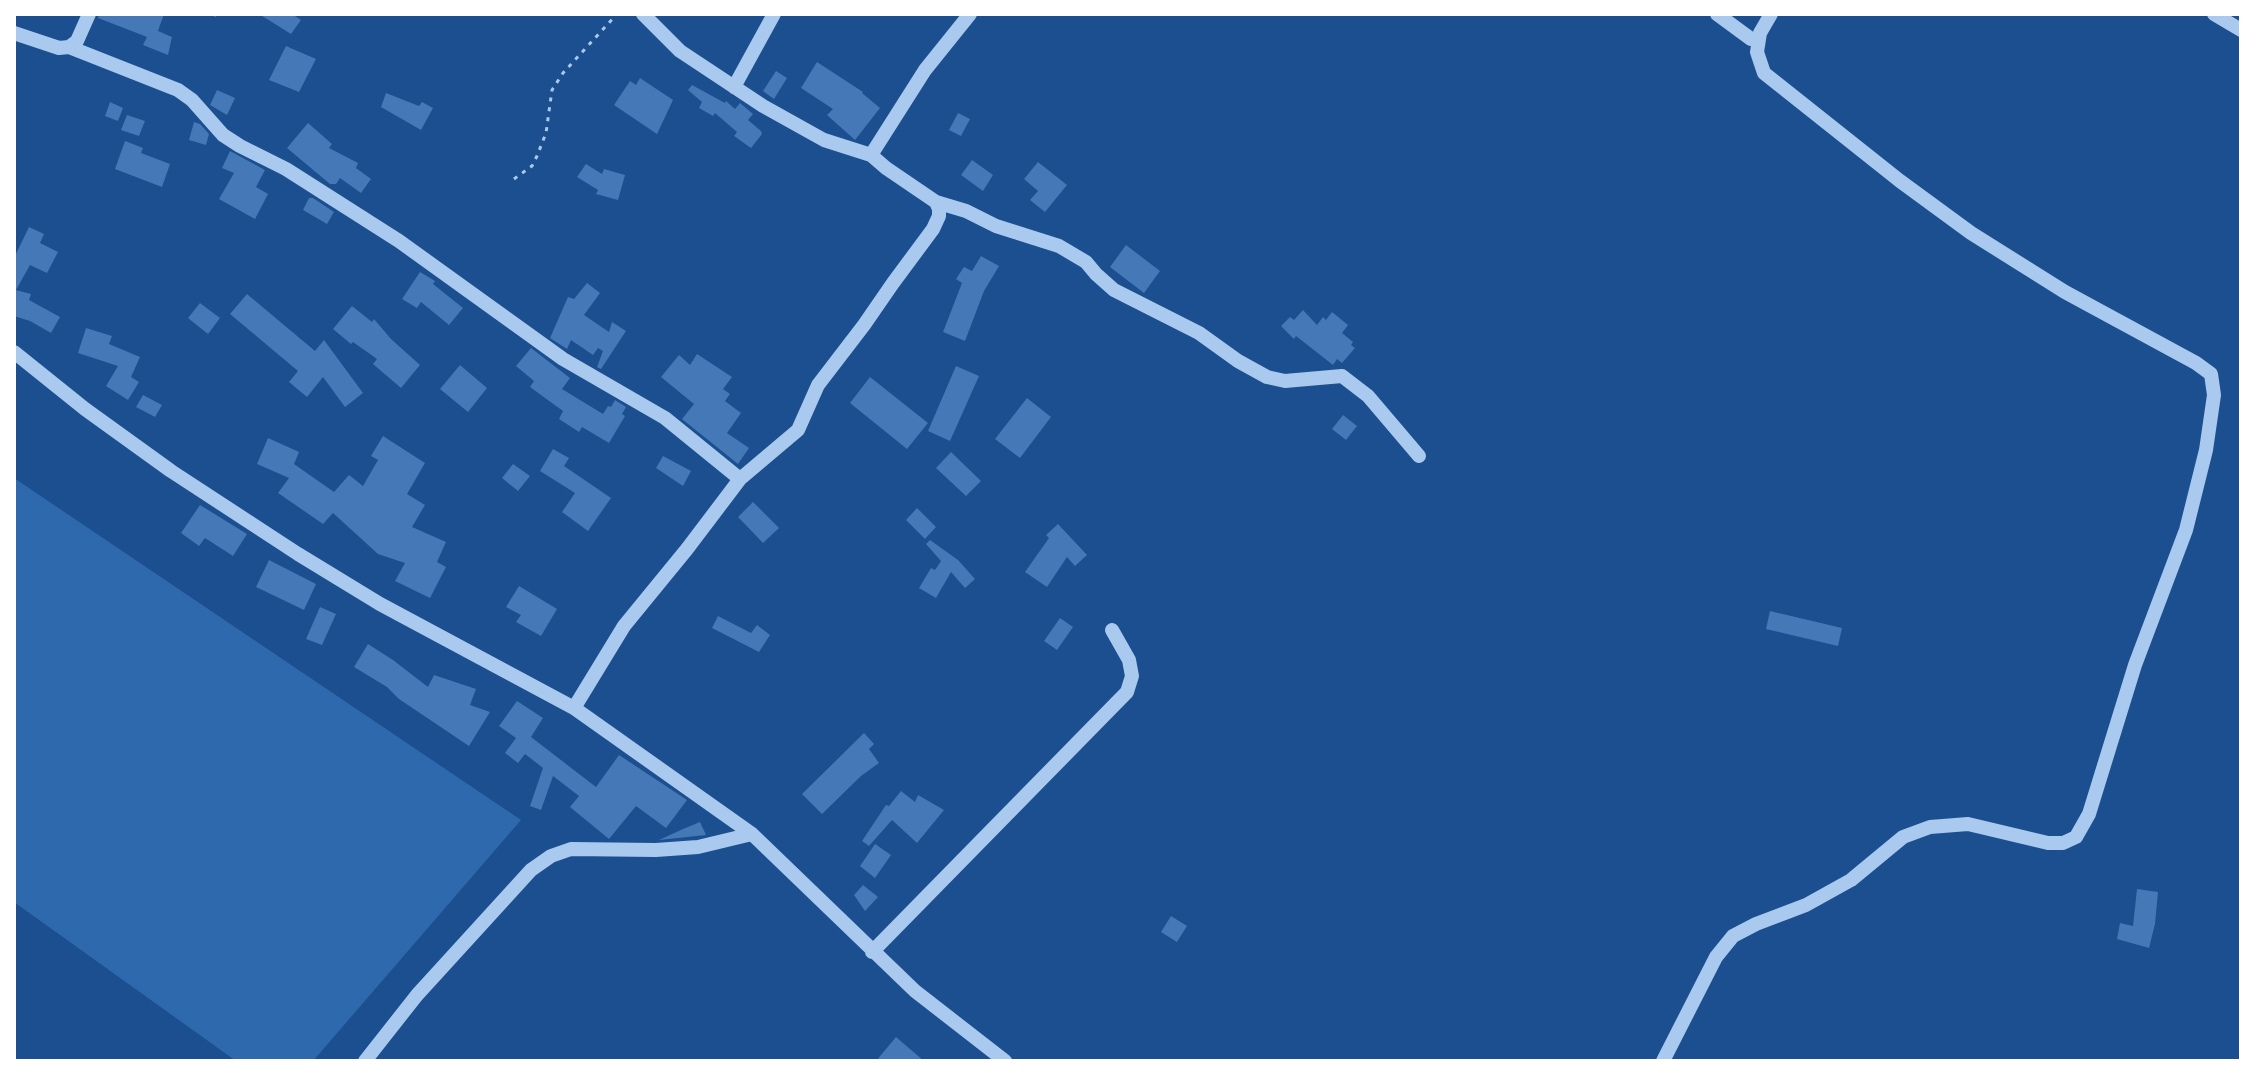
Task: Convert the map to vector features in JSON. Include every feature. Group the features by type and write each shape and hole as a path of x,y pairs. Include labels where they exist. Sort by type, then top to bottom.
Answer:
{"street":[{"path":"69,47 77,41 89,14"},
{"path":"643,14 680,51 763,106 824,140 871,155 936,202 1059,246 1086,262 1114,290 1199,333 1267,377 1285,381 1342,376 1368,396 1419,456"},
{"path":"734,87 774,14"},
{"path":"871,155 925,70 970,14"},
{"path":"1717,14 1751,39"},
{"path":"1663,1061 1716,957 1733,936 1806,905 1851,880 1903,837 1930,827 1968,824 2048,843 2063,843 2076,837 2089,814 2135,665 2186,530 2206,450 2214,395 2211,374 2196,363 2065,292 1971,233 1764,73 1757,52 1760,33 1771,14"},
{"path":"2214,14 2241,30"},
{"path":"14,33 59,48 69,47 185,95 223,135 286,169 399,241 563,359 665,418 740,479"},
{"path":"574,708 624,626 740,479 798,430 818,385 933,229 939,216 936,202"},
{"path":"14,352 85,409 171,471 298,554 380,604 574,708 752,834 915,991 1005,1061"},
{"path":"872,952 1127,692 1132,676 1129,660 1112,630"},
{"path":"365,1061 417,995 531,870 551,856 571,849 698,847 752,834"}],"path":[{"path":"212,14 221,14"},
{"path":"514,179 532,166 537,156 546,133 552,90 563,73 617,14"}],"shaded area":[{"path":"14,478 521,820 313,1061 236,1061 14,902"}],"building":[{"path":"99,14 164,14 158,31 172,37 168,55 143,45 147,37 98,18"},
{"path":"259,14 292,14 301,20 291,34"},
{"path":"286,46 316,59 299,92 269,80"},
{"path":"817,62 863,92 880,108 855,140 827,115 833,109 801,88"},
{"path":"776,71 787,78 774,99 763,91"},
{"path":"640,78 673,100 657,134 614,105 630,81 636,85"},
{"path":"692,85 726,101 735,109 740,103 753,114 748,120 762,134 751,148 734,136 737,132 715,113 713,116 699,108 702,102 688,90"},
{"path":"217,90 235,98 227,115 210,105"},
{"path":"386,93 433,108 421,130 381,107"},
{"path":"110,102 123,108 118,121 105,116"},
{"path":"958,113 970,119 961,136 949,130"},
{"path":"127,115 145,121 139,136 121,130"},
{"path":"194,122 209,134 206,145 189,140"},
{"path":"308,123 332,144 329,148 358,163 356,168 371,179 361,193 340,178 336,184 330,184 287,148"},
{"path":"125,141 143,148 141,153 170,164 162,187 115,169"},
{"path":"230,151 265,170 256,187 268,194 255,219 219,199 234,173 222,168"},
{"path":"972,160 993,175 983,191 961,175"},
{"path":"1038,162 1067,185 1045,212 1030,200 1038,191 1024,179"},
{"path":"586,164 602,174 604,169 625,175 618,200 596,194 598,190 577,177"},
{"path":"309,198 334,212 327,224 303,210"},
{"path":"29,227 44,234 40,243 58,252 47,273 30,265 16,290 31,294 29,300 60,317 51,333 14,316 14,258"},
{"path":"1126,245 1160,271 1144,293 1110,267"},
{"path":"981,256 999,266 984,291 965,341 943,332 962,283 956,279 964,267 972,271"},
{"path":"420,272 435,281 433,284 463,308 449,325 421,302 417,308 402,299"},
{"path":"587,283 600,293 584,315 609,332 612,322 626,331 601,369 597,367 603,351 598,348 593,355 571,340 567,349 550,338 568,297 574,299"},
{"path":"247,294 315,351 324,340 363,393 345,407 323,377 307,397 289,382 298,371 230,314"},
{"path":"200,303 220,318 208,334 188,318"},
{"path":"352,306 372,322 374,319 420,365 401,388 373,364 377,359 333,329"},
{"path":"1303,310 1317,325 1332,312 1348,325 1342,333 1353,342 1351,345 1355,348 1342,363 1337,359 1333,365 1296,336 1294,339 1281,326 1290,317 1294,320"},
{"path":"86,328 112,336 109,344 140,357 131,377 139,382 128,400 106,386 118,366 78,353"},
{"path":"531,348 570,378 562,389 603,414 615,400 626,407 622,414 625,416 609,443 582,427 579,432 559,419 563,411 530,387 534,381 516,366"},
{"path":"697,354 732,377 723,389 730,394 725,401 741,413 727,433 749,448 738,464 682,419 694,404 661,377 679,355 690,365"},
{"path":"460,365 487,388 468,412 440,389"},
{"path":"956,366 979,376 950,441 928,431"},
{"path":"870,377 928,423 907,449 850,403"},
{"path":"143,395 162,405 155,417 136,407"},
{"path":"1027,398 1051,417 1020,458 995,439"},
{"path":"1343,415 1357,426 1346,440 1332,429"},
{"path":"383,436 425,463 407,494 425,505 412,527 446,542 437,562 446,567 430,598 395,581 405,563 378,554 333,513 323,524 278,493 289,478 257,464 268,438 299,452 294,464 334,492 349,475 363,486 378,460 371,456"},
{"path":"553,449 569,458 564,466 611,498 588,531 562,512 575,493 540,471"},
{"path":"951,452 981,481 966,496 936,468"},
{"path":"663,456 691,471 683,486 656,468"},
{"path":"513,464 530,476 518,491 502,478"},
{"path":"753,502 779,528 763,543 738,517"},
{"path":"200,505 247,534 233,556 205,538 199,546 181,533"},
{"path":"917,508 936,527 925,539 906,520"},
{"path":"1058,524 1087,555 1075,566 1067,557 1047,587 1025,572 1049,538 1046,535"},
{"path":"930,540 958,560 975,579 965,588 951,572 936,598 919,588 931,568 935,570 941,561 926,544"},
{"path":"269,560 316,584 304,610 256,587"},
{"path":"519,586 557,609 541,636 516,622 521,615 506,607"},
{"path":"320,607 336,614 322,645 306,639"},
{"path":"1770,611 1842,628 1838,646 1766,629"},
{"path":"718,616 751,633 757,625 770,635 759,652 712,628"},
{"path":"1060,618 1073,627 1057,650 1044,641"},
{"path":"368,644 428,687 434,675 476,689 470,705 490,712 469,746 354,667"},
{"path":"517,701 543,718 531,737 596,787 619,755 687,800 666,828 636,806 609,839 570,807 579,796 553,776 541,810 530,806 543,768 525,754 518,763 505,753 516,738 499,726"},
{"path":"864,733 874,744 869,749 879,763 822,814 802,794"},
{"path":"901,791 915,802 918,795 944,810 917,843 892,820 869,846 862,841 886,805 889,806"},
{"path":"700,822 706,835 659,840 683,829"},
{"path":"875,844 891,855 875,878 860,866"},
{"path":"863,885 878,897 865,911 854,895"},
{"path":"2137,889 2158,892 2149,948 2117,939 2120,923 2133,926"},
{"path":"1171,916 1187,926 1177,942 1161,932"},
{"path":"896,1037 924,1061 876,1061"}]}
